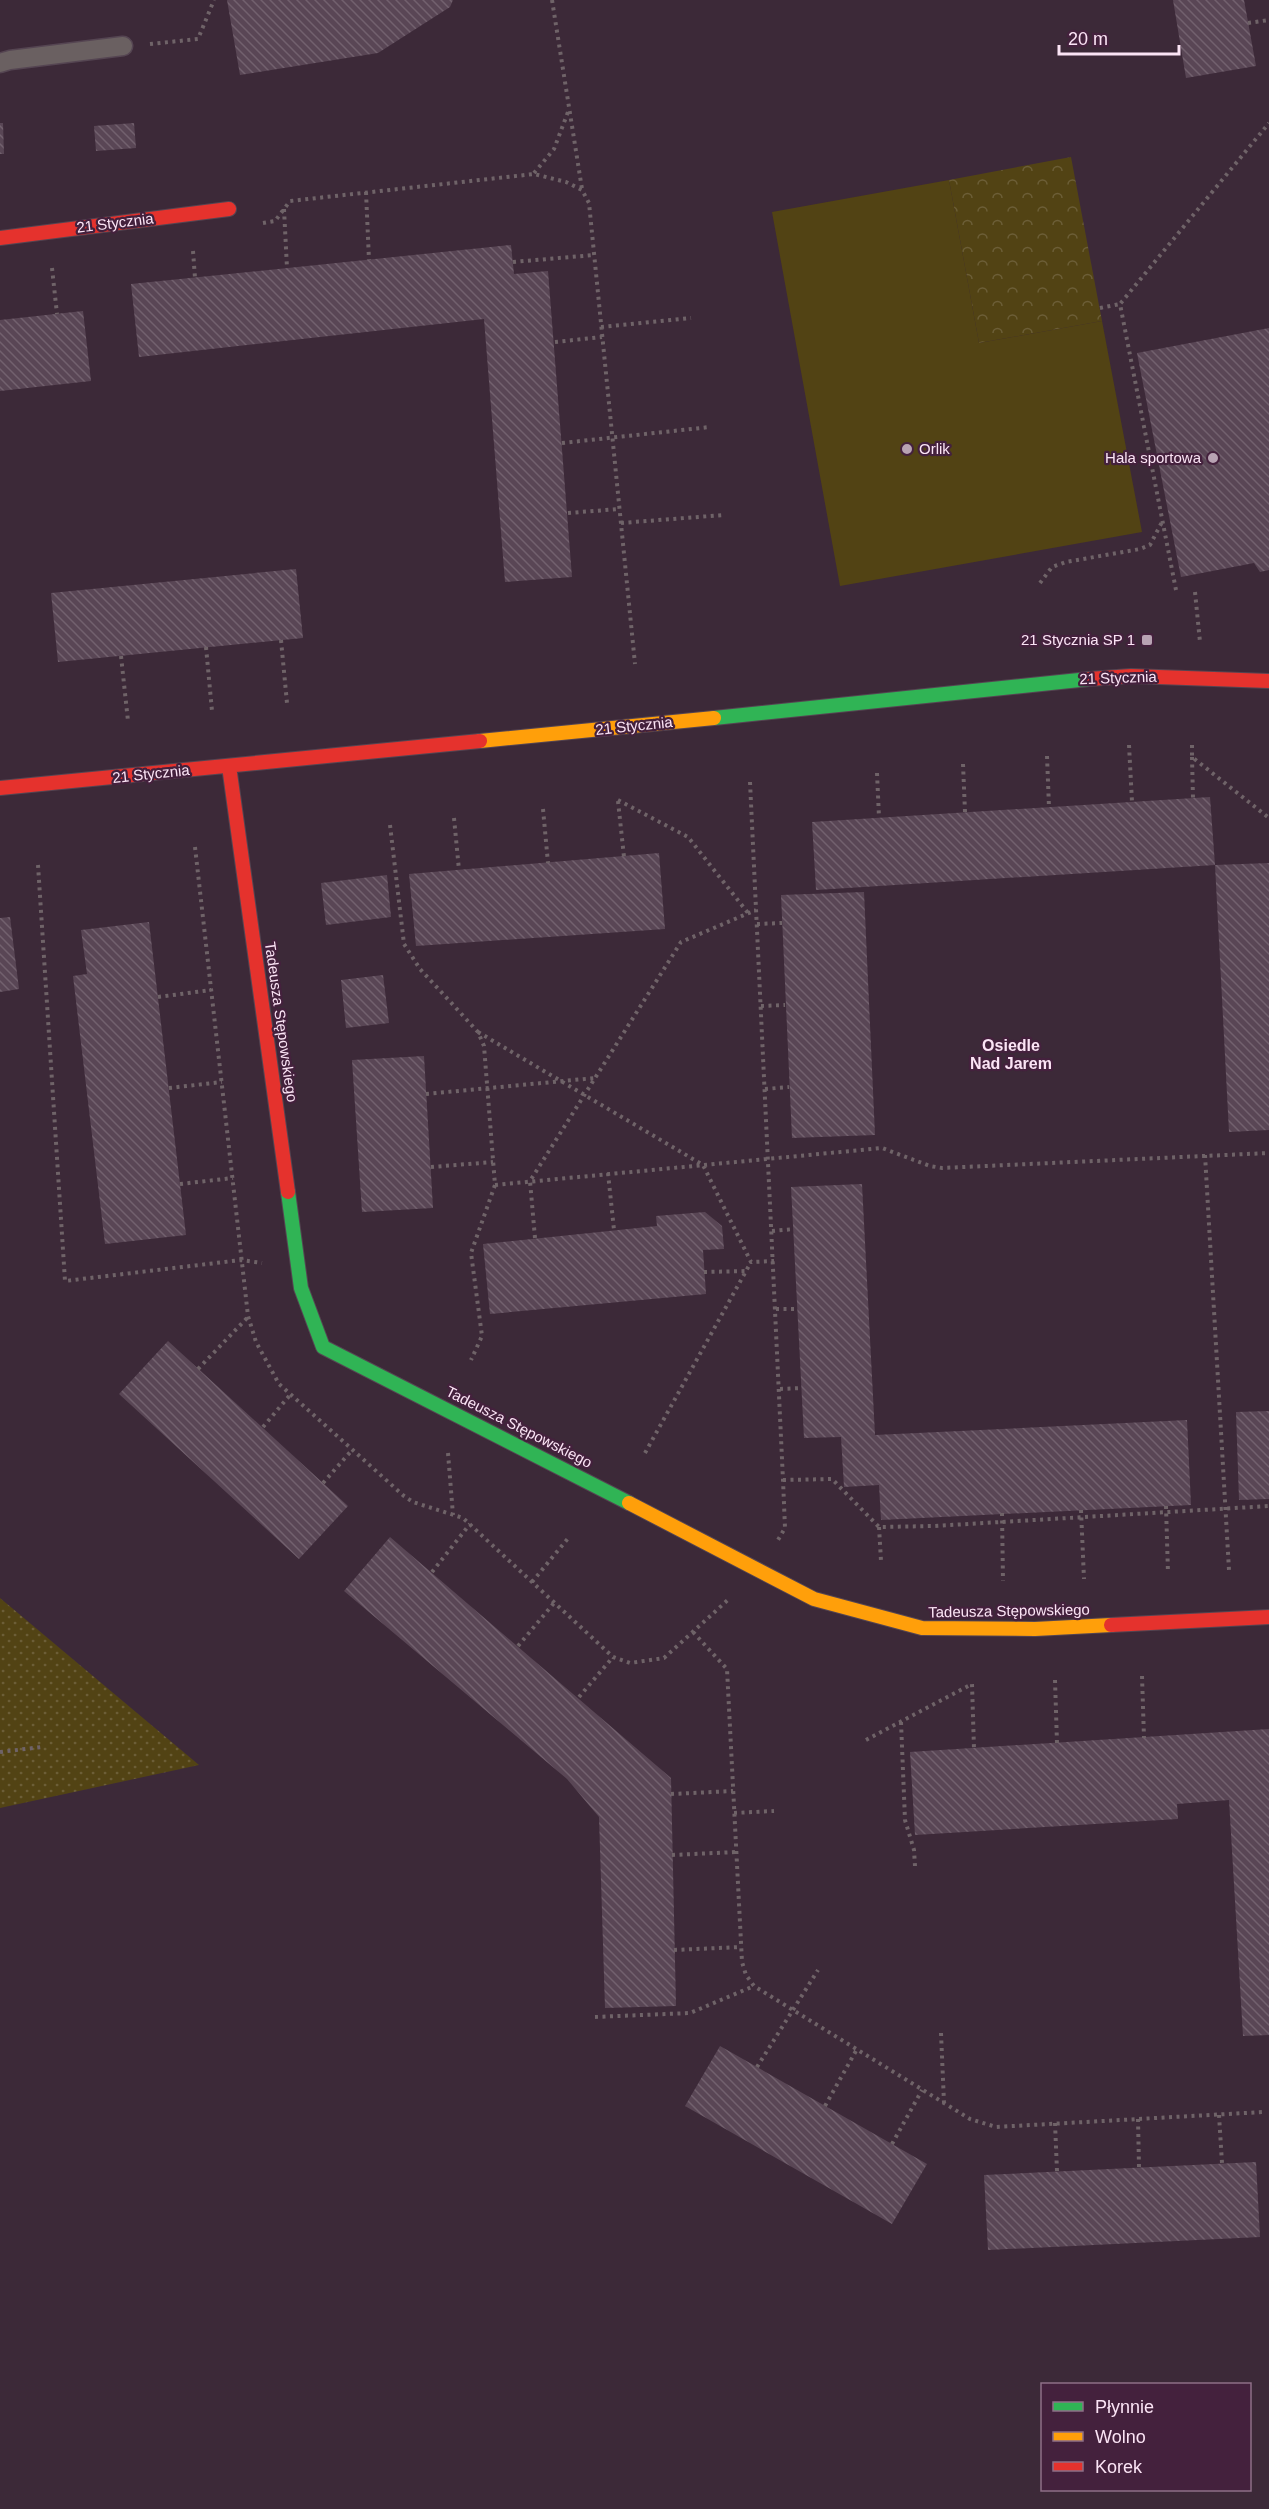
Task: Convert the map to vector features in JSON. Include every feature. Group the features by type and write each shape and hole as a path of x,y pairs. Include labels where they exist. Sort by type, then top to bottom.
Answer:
{"street":[{"name":"21 Stycznia","path":"0,238 230,209"},
{"name":"21 Stycznia","path":"0,788 850,705 1056,681 1131,676 1269,681"},
{"name":"Tadeusza Stępowskiego","path":"229,766 301,1288 323,1347 396,1382 814,1599 921,1628 1035,1629 1269,1617"}],"lane":[{"path":"0,63 123,46"}],"path":[{"path":"123,46 198,39 214,0"},
{"path":"552,0 582,190 589,203 634,664"},
{"path":"1248,23 1269,20"},
{"path":"534,174 554,149 568,110"},
{"path":"1100,308 1120,304 1269,123"},
{"path":"252,224 275,221 290,201 534,174 566,182 582,190"},
{"path":"366,192 369,260"},
{"path":"284,209 287,268"},
{"path":"193,244 195,278"},
{"path":"513,262 594,255"},
{"path":"51,260 57,314"},
{"path":"1120,304 1176,590"},
{"path":"601,327 691,318"},
{"path":"555,342 602,337"},
{"path":"562,443 710,427"},
{"path":"568,513 619,509"},
{"path":"621,523 724,515"},
{"path":"1040,583 1052,567 1066,562 1140,549 1150,545 1162,522"},
{"path":"1195,592 1200,644"},
{"path":"281,640 287,702"},
{"path":"206,647 212,711"},
{"path":"122,656 128,721"},
{"path":"1130,745 1132,802"},
{"path":"1192,745 1193,798"},
{"path":"1047,756 1048,807"},
{"path":"1192,757 1269,818"},
{"path":"963,764 965,812"},
{"path":"877,773 879,818"},
{"path":"195,847 248,1316 264,1359 279,1384 290,1395 413,1502 464,1518 613,1657 630,1663 664,1658 759,1570 785,1528 750,782"},
{"path":"624,856 618,800 688,837 748,913"},
{"path":"543,809 548,863"},
{"path":"454,818 459,870"},
{"path":"390,825 404,944 420,969 478,1032 703,1165 751,1262"},
{"path":"38,865 65,1281 241,1260 298,1267"},
{"path":"535,1238 530,1181 681,942 756,910"},
{"path":"757,924 782,923"},
{"path":"158,997 211,990"},
{"path":"761,1006 785,1005"},
{"path":"471,1360 482,1336 471,1253 495,1185 484,1046 478,1032"},
{"path":"426,1094 595,1078"},
{"path":"169,1088 222,1082"},
{"path":"765,1089 789,1088"},
{"path":"495,1185 882,1148 930,1166 942,1168 1269,1153"},
{"path":"1205,1155 1229,1570"},
{"path":"430,1167 493,1162"},
{"path":"608,1173 614,1230"},
{"path":"180,1184 233,1178"},
{"path":"772,1231 794,1229"},
{"path":"751,1262 774,1261"},
{"path":"645,1453 751,1262"},
{"path":"704,1272 747,1271"},
{"path":"776,1309 798,1309"},
{"path":"198,1369 248,1316"},
{"path":"780,1389 802,1388"},
{"path":"263,1428 290,1395"},
{"path":"323,1483 352,1450"},
{"path":"448,1451 453,1515"},
{"path":"783,1480 832,1479 879,1527 881,1561"},
{"path":"879,1527 1081,1517 1166,1508 1269,1506"},
{"path":"1166,1508 1168,1573"},
{"path":"1081,1510 1084,1579"},
{"path":"1002,1513 1002,1581"},
{"path":"432,1572 470,1524"},
{"path":"532,1582 570,1536"},
{"path":"518,1646 554,1603"},
{"path":"693,1632 727,1669 741,1947 746,1975 754,1986 970,2119 996,2127 1263,2112"},
{"path":"579,1697 613,1657"},
{"path":"1142,1676 1144,1738"},
{"path":"1055,1680 1057,1743"},
{"path":"866,1740 972,1684 974,1749"},
{"path":"901,1722 905,1820 914,1850 915,1866"},
{"path":"0,1752 42,1747"},
{"path":"671,1794 733,1791"},
{"path":"734,1813 774,1811"},
{"path":"672,1855 736,1852"},
{"path":"674,1950 741,1947"},
{"path":"757,2067 818,1970"},
{"path":"595,2017 690,2013 754,1986"},
{"path":"941,2033 944,2103"},
{"path":"825,2106 857,2049"},
{"path":"892,2144 922,2090"},
{"path":"1219,2115 1222,2163"},
{"path":"1138,2119 1139,2167"},
{"path":"1055,2123 1057,2171"}],"green space":[{"path":"1071,157 1102,321 979,343 949,180"},
{"name":"Orlik","path":"949,180 979,343 1102,321 1142,532 840,586 772,212"},
{"path":"0,1598 199,1765 0,1808"}],"building":[{"path":"227,0 453,0 450,7 378,53 240,75"},
{"path":"1173,0 1244,0 1256,66 1186,78"},
{"path":"0,123 3,123 4,154 0,154"},
{"path":"134,123 136,148 96,151 94,126"},
{"path":"511,245 514,274 548,271 572,577 505,582 484,319 139,357 131,284"},
{"path":"83,311 91,381 0,391 0,320"},
{"name":"Hala sportowa","path":"1269,328 1269,570 1260,572 1254,563 1181,577 1137,353"},
{"path":"296,569 303,638 58,662 51,593"},
{"path":"1210,797 1215,865 816,890 812,822"},
{"path":"659,853 665,929 416,946 409,874"},
{"path":"1269,863 1269,1130 1229,1132 1215,865"},
{"path":"387,875 391,917 326,925 321,883"},
{"path":"864,892 875,1135 792,1138 781,895"},
{"path":"10,917 19,989 0,992 0,918"},
{"path":"149,922 186,1235 105,1244 73,976 87,974 81,930"},
{"path":"383,975 389,1023 346,1028 341,980"},
{"path":"424,1056 433,1208 362,1212 352,1060"},
{"path":"862,1184 875,1435 1187,1420 1191,1505 881,1520 879,1485 844,1487 841,1437 804,1438 791,1187"},
{"path":"705,1212 722,1226 724,1249 703,1250 706,1294 490,1314 483,1244 657,1226 656,1216"},
{"path":"168,1341 348,1506 299,1559 119,1394"},
{"path":"1269,1411 1269,1499 1239,1500 1236,1412"},
{"path":"390,1537 671,1778 676,2006 605,2008 599,1817 567,1779 344,1591"},
{"path":"1269,1729 1269,2035 1243,2036 1229,1800 1177,1804 1178,1819 915,1835 910,1752"},
{"path":"720,2046 927,2164 892,2224 685,2106"},
{"path":"1256,2162 1260,2237 988,2250 984,2175"}],"traffic: fast":[{"path":"714,718 1089,679"},
{"path":"288,1192 301,1288 323,1347 629,1503"}],"traffic: slow":[{"path":"480,741 714,718"},
{"path":"629,1503 814,1599 922,1628 1035,1629 1111,1625"}],"traffic: jam":[{"path":"0,238 229,209"},
{"path":"1089,679 1131,676 1269,681"},
{"path":"0,788 480,741"},
{"path":"229,766 288,1192"},
{"path":"1111,1625 1269,1617"}],"place":[{"name":"Orlik","path":"907,449"},
{"name":"Hala sportowa","path":"1213,458"},
{"name":"21 Stycznia SP 1","path":"1147,640"}],"district":[{"name":"Osiedle Nad Jarem","path":"1011,1054"}]}
